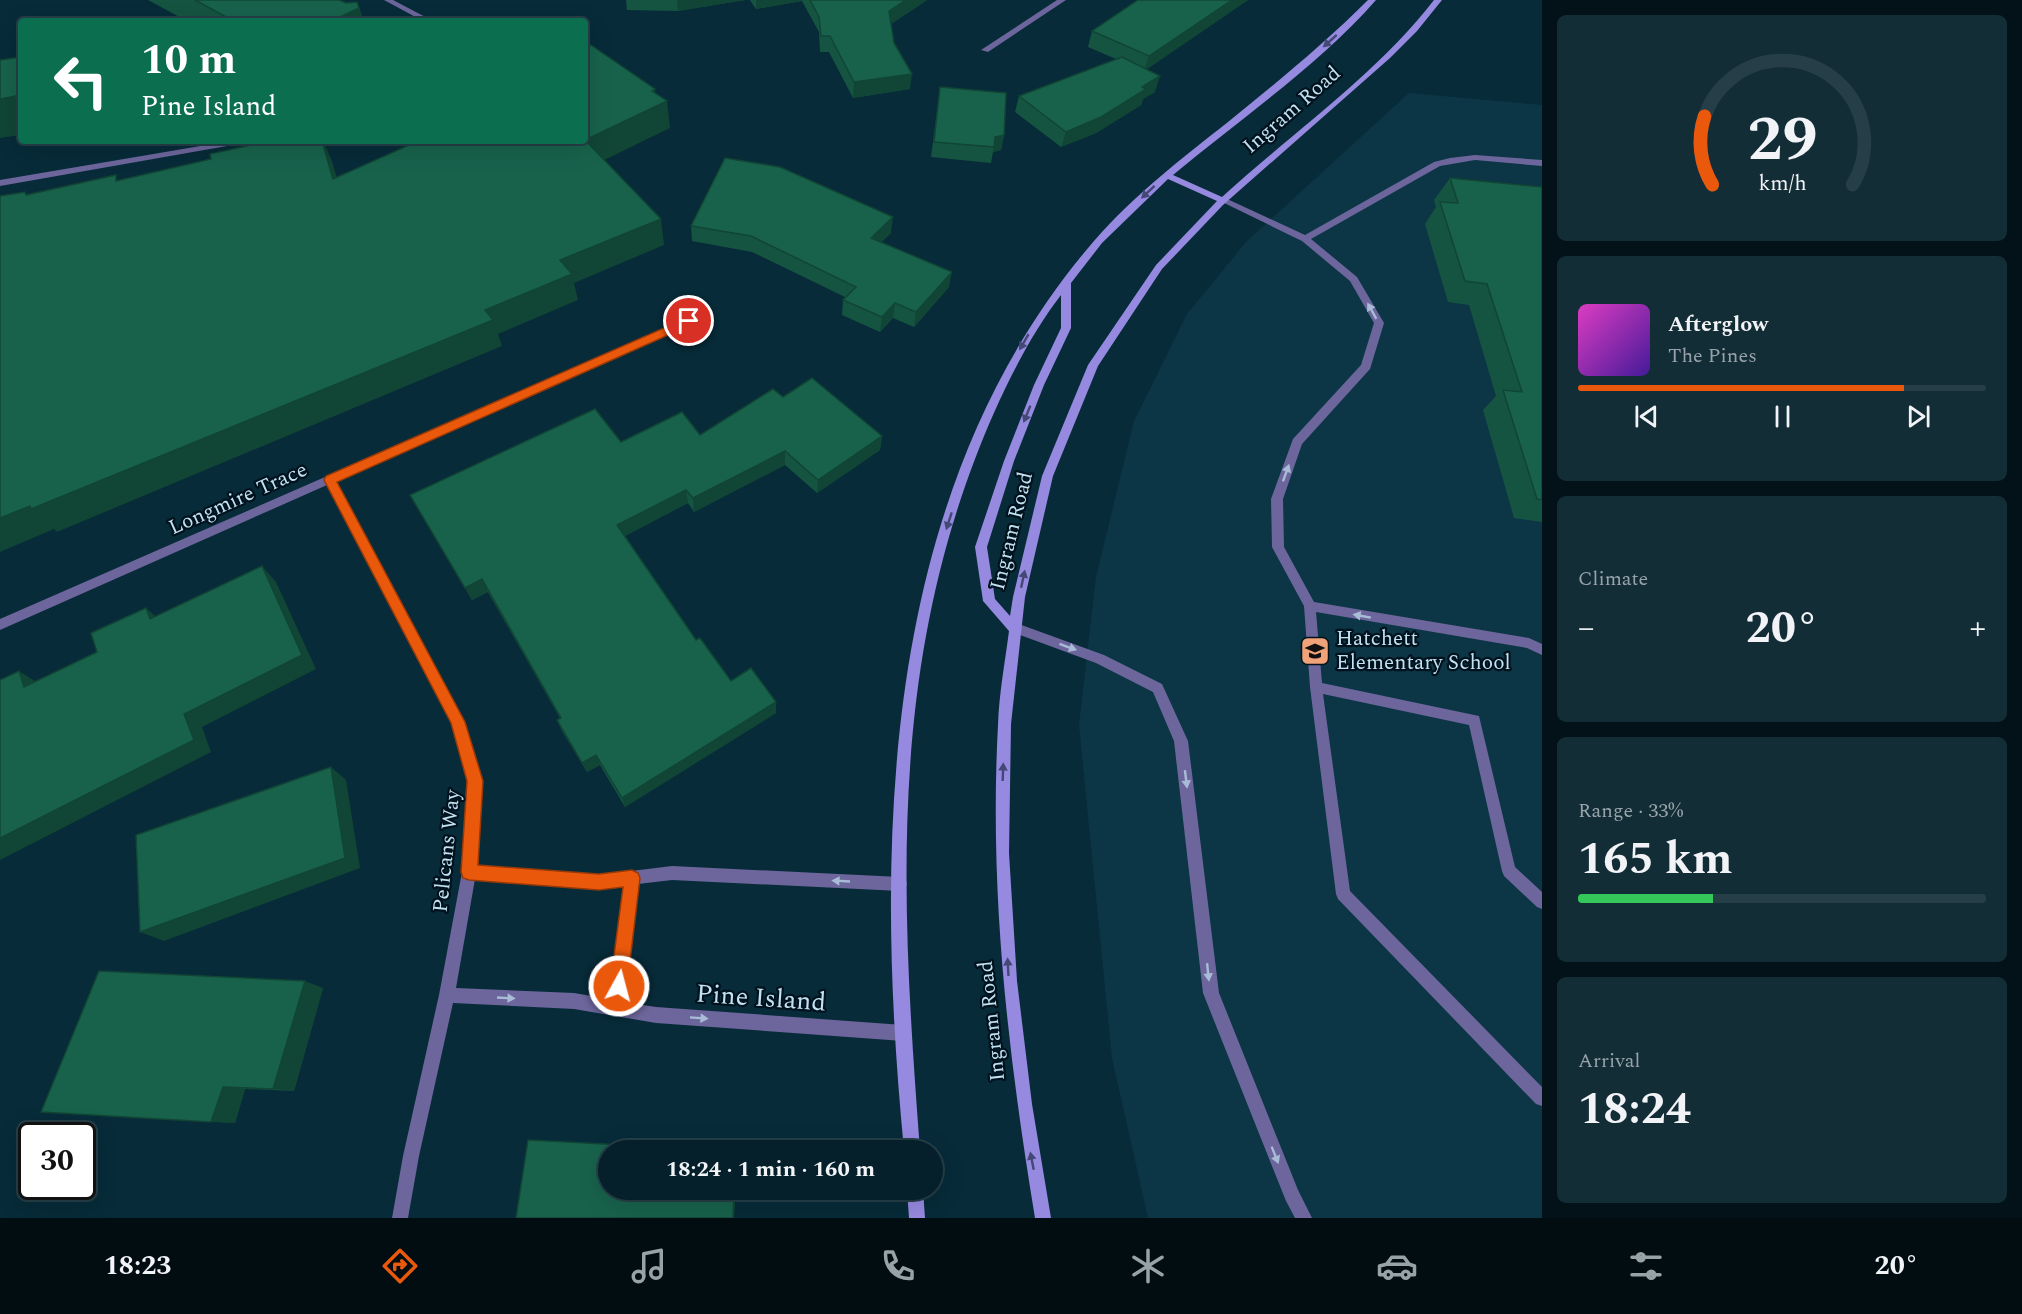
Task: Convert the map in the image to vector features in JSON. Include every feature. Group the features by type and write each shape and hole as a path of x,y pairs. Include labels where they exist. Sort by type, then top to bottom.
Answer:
{"main road":[{"name":"Ingram Road","path":"911,1140 899,954 902,785 910,698 923,620 942,542 963,475 987,415 1025,341 1066,280 1100,240 1166,175 1322,48 1372,0"},
{"name":"Ingram Road","path":"1043,1218 1028,1139 1010,1007 1004,896 1003,771 1005,714 1013,627 1046,481 1074,407 1126,311 1157,269 1222,200 1380,63 1425,17 1438,0"},
{"path":"1166,175 1222,200"},
{"path":"1013,627 989,601 981,547 1009,461 1039,385 1066,328 1066,280"},
{"path":"916,1200 917,1218"}],"street":[{"path":"388,0 423,18"},
{"path":"985,50 1062,0"},
{"path":"0,183 227,144"},
{"path":"1305,239 1437,164 1454,158 1486,158 1542,163"},
{"path":"1222,200 1305,239 1354,279 1379,323 1366,366 1297,442 1277,499 1278,547 1310,606 1316,687 1343,894 1542,1098"},
{"name":"Longmire Trace","path":"0,625 689,321"},
{"name":"Pelicans Way","path":"330,480 458,722 475,781 469,872 447,995 411,1156 400,1218"},
{"path":"1310,606 1529,643 1542,650"},
{"path":"1013,627 1100,659 1158,688 1181,741 1198,869 1210,993 1292,1195 1304,1218"},
{"path":"1316,687 1474,720 1509,871 1542,902"},
{"path":"469,872 599,882 672,873 900,884"},
{"path":"616,1008 632,878"},
{"name":"Pine Island","path":"447,995 574,1001 656,1015 903,1033"}],"shaded area":[{"name":"Hatchett Elementary School","path":"1409,93 1542,105 1542,1218 1148,1218 1112,1058 1079,725 1096,577 1134,421 1187,314 1246,242"}],"building":[{"path":"195,0 339,0 346,3 357,2 359,8 338,18 228,18"},
{"path":"810,0 906,0 889,11 894,43 912,74 854,82 830,36 821,36 819,17"},
{"path":"1138,0 1232,0 1149,56 1092,31"},
{"path":"591,45 655,89 652,91 667,101 588,139 588,46"},
{"path":"18,57 18,96 0,99 0,60"},
{"path":"1122,57 1160,76 1142,87 1146,89 1101,117 1066,132 1019,96"},
{"path":"940,87 1006,93 1004,135 995,137 994,147 934,142"},
{"path":"588,143 661,219 560,260 572,274 485,310 493,320 31,509 30,506 0,518 0,196 25,192 26,195 116,175 116,181 211,159 210,154 256,144 323,144 333,179 411,144"},
{"path":"725,158 780,167 893,217 871,238 952,272 916,312 895,303 882,317 843,300 856,287 751,236 691,226"},
{"path":"1450,178 1542,187 1542,500 1537,499 1503,390 1522,392 1487,284 1465,281 1440,202 1458,203"},
{"path":"812,378 882,436 818,480 785,451 693,498 686,490 617,525 696,640 700,638 731,681 751,668 776,702 622,798 596,755 582,763 557,720 561,718 482,579 465,588 410,495 595,409 621,442 682,412 700,435 773,389 783,397"},
{"path":"262,566 302,655 184,714 194,740 0,838 0,680 19,671 24,687 97,652 91,633 146,608 150,619"},
{"path":"331,767 345,858 140,932 136,835"},
{"path":"99,971 305,981 273,1089 223,1087 211,1122 41,1112"},
{"path":"528,1140 598,1144 598,1200 734,1200 733,1218 516,1218"}],"place":[{"name":"Hatchett Elementary School","path":"1315,651"}],"route":[{"path":"619,986 632,878 599,882 469,872 475,781 458,722 330,480 689,321"}]}
